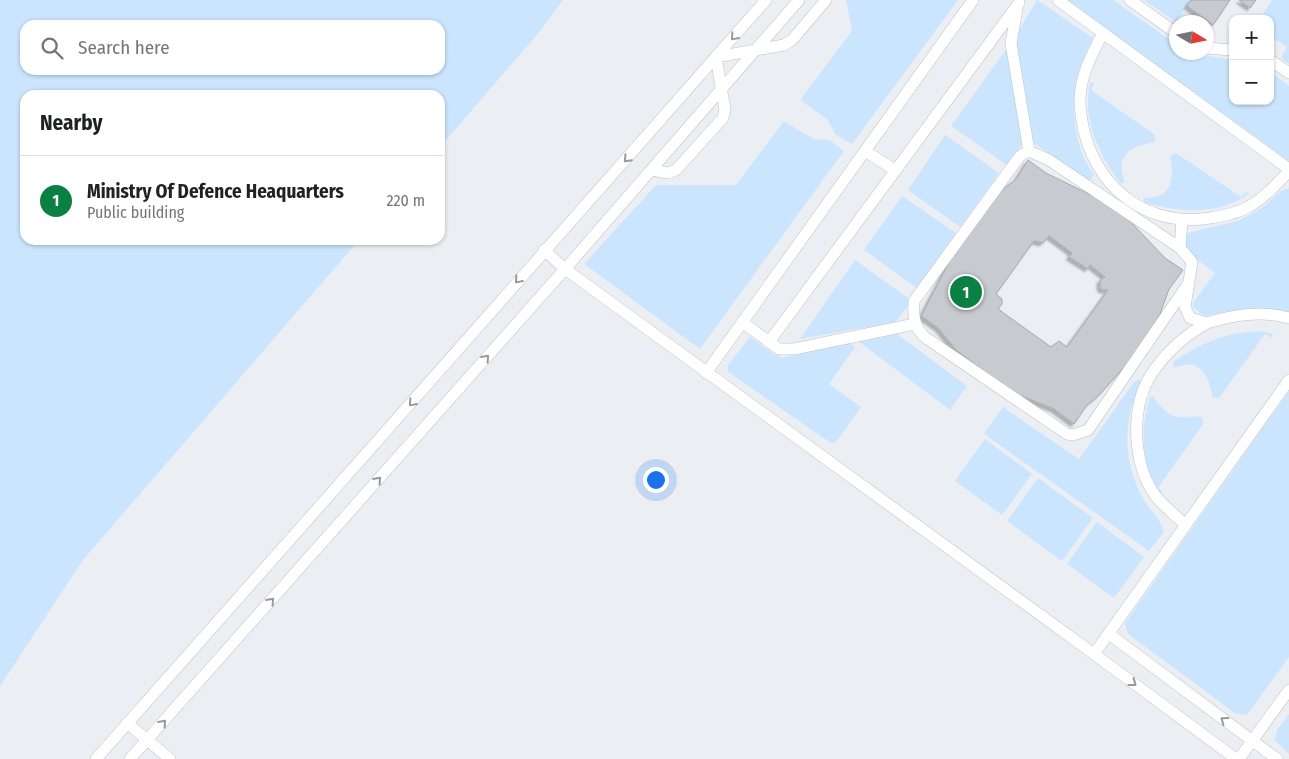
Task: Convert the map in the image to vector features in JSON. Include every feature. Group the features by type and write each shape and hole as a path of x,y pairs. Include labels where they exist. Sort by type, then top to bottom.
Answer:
{"lane":[{"path":"96,759 282,551 544,250 654,130 766,0"},
{"path":"130,759 565,269 799,0"},
{"path":"716,57 784,45 792,40 826,0"},
{"path":"706,372 973,0"},
{"path":"1058,0 1103,33 1289,170 1271,190 1248,207 1220,216 1182,221 1160,216 1131,201 1113,188 1096,165 1085,140 1080,103 1082,83 1089,59 1103,33"},
{"path":"1130,0 1169,28"},
{"path":"1019,1 1011,43 1029,151"},
{"path":"769,342 1019,1"},
{"path":"1214,49 1229,50"},
{"path":"652,170 668,173 683,164 723,118 725,110 716,57"},
{"path":"1274,63 1289,73"},
{"path":"1029,151 1049,160 1180,248 1192,262 1192,275 1188,284 1088,430 1073,436 1067,434 926,338 915,324 914,301 1020,156 1029,151"},
{"path":"865,152 895,170"},
{"path":"1180,248 1182,221"},
{"path":"544,250 565,269 1237,759 1289,690"},
{"path":"1188,284 1185,306 1190,318 1207,323"},
{"path":"1186,525 1157,498 1143,472 1139,456 1137,424 1148,380 1158,364 1178,343 1207,323 1239,314 1278,315 1289,318"},
{"path":"742,322 780,349 794,349 915,324"},
{"path":"1094,654 1289,380"},
{"path":"1109,634 1277,759"},
{"path":"128,724 170,759"}],"shaded area":[{"path":"0,0 563,0 536,36 445,141 445,90 20,90 20,245 355,245 83,560 0,686"},
{"path":"846,0 958,0 852,144 835,134 828,120 800,100 852,31"},
{"path":"1037,0 1093,38 1078,74 1074,98 1078,139 1087,164 1094,174 1090,181 1032,142 1015,37"},
{"path":"1066,0 1113,0 1169,39 1169,60 1214,60 1214,57 1229,59 1229,105 1274,105 1274,75 1289,86 1289,161"},
{"path":"1144,0 1191,0 1181,15 1169,15 1169,17"},
{"path":"1272,0 1289,0 1289,64 1281,58 1287,47 1274,39 1274,15 1263,15"},
{"path":"1008,47 1023,143 1008,166 951,126"},
{"path":"1090,82 1094,83 1091,90 1155,135 1155,142 1135,148 1124,157 1121,167 1124,183 1120,183 1112,171 1094,135 1088,109"},
{"path":"784,121 813,139 829,140 844,151 700,349 584,264 656,185 736,185"},
{"path":"945,135 999,173 960,227 908,190"},
{"path":"1176,153 1241,197 1246,192 1249,194 1237,201 1211,209 1185,210 1145,203 1143,199 1156,197 1167,190 1172,176 1170,156"},
{"path":"1289,188 1289,321 1258,311 1237,310 1204,316 1193,307 1193,303 1215,273 1188,253 1184,246 1187,233 1238,221 1262,208 1281,191"},
{"path":"902,196 956,233 917,288 864,250"},
{"path":"855,260 912,301 895,322 800,339"},
{"path":"1259,331 1273,334 1272,338 1265,334 1219,398 1213,398 1207,378 1198,367 1188,364 1173,367 1173,362 1203,344 1235,334"},
{"path":"897,334 967,386 950,410 859,342"},
{"path":"750,337 782,358 849,342 855,347 829,384 861,407 836,442 831,443 728,372 728,365"},
{"path":"1139,379 1142,383 1130,412 1128,427 1127,442 1129,456 1137,486 1164,532 1149,551 984,434 1003,407 1079,459 1134,382"},
{"path":"1289,391 1289,657 1247,715 1235,713 1128,634 1125,623"},
{"path":"1153,396 1168,413 1184,418 1200,416 1203,419 1203,424 1158,488 1163,492 1160,495 1149,472 1144,447 1147,409 1150,397"},
{"path":"985,439 1032,474 1002,515 955,481"},
{"path":"1038,478 1093,518 1062,561 1007,521"},
{"path":"1097,522 1144,557 1114,598 1067,564"},
{"path":"1289,714 1289,754 1275,740 1277,730"}],"building":[{"path":"1191,0 1230,0 1214,24 1214,15 1199,15 1187,6"},
{"path":"1239,0 1256,0 1250,8"},
{"path":"1028,160 1046,173 1101,200 1126,217 1165,258 1183,270 1169,289 1160,314 1137,353 1098,396 1087,405 1074,424 1054,409 1019,395 996,380 956,350 938,328 921,316 958,245 996,195 1016,179","holes":["1049,236 1072,253 1069,257 1088,269 1090,265 1105,277 1100,280 1100,287 1102,290 1108,290 1067,347 1059,341 1051,347 998,309 1002,304 1002,299 996,294 1034,241 1043,243"]}],"place":[{"name":"Ministry Of Defence Heaquarters","path":"966,292"}]}
